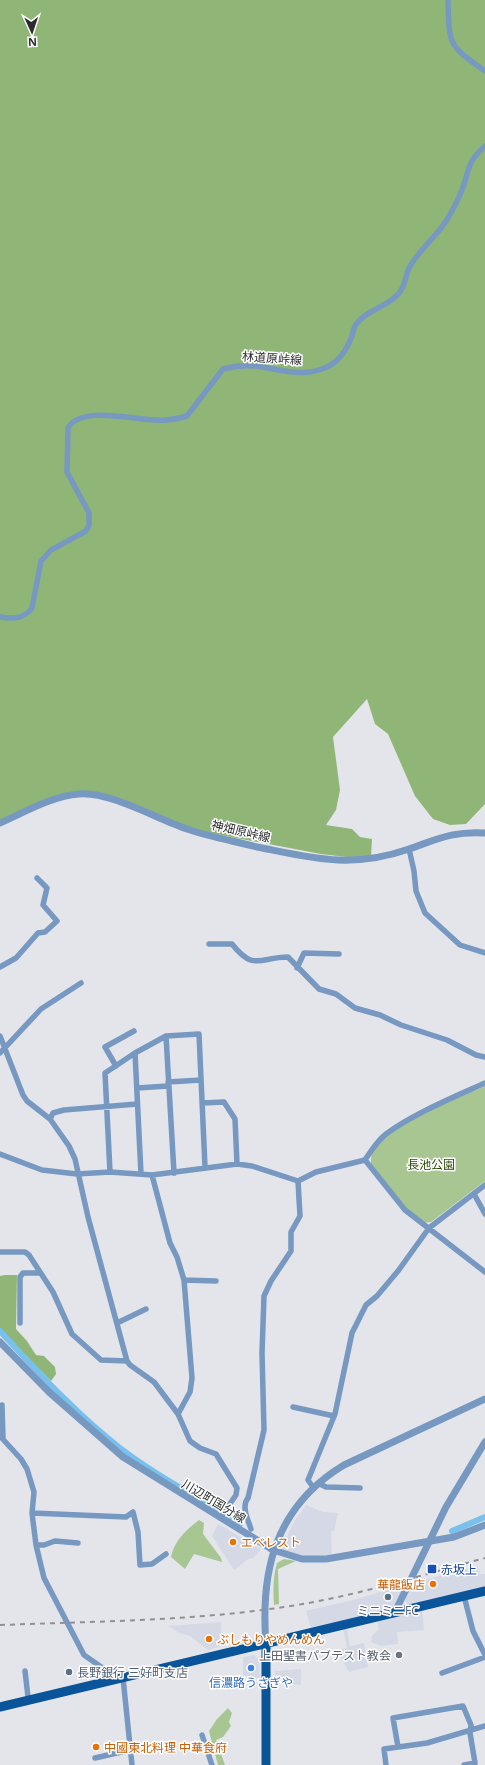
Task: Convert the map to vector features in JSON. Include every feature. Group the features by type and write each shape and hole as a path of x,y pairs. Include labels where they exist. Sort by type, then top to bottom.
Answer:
{"main road":[{"path":"0,1707 485,1591"},
{"path":"266,1644 266,1765"}],"street":[{"path":"448,0 450,40 457,50 485,71"},
{"name":"林道原峠線","path":"0,617 18,618 28,615 35,599 41,561 51,550 86,531 89,525 89,513 66,472 68,428 72,422 84,416 156,420 178,419 187,416 223,368 256,366 280,372 294,373 322,369 333,364 348,346 356,325 362,317 398,294 405,285 408,270 412,263 443,226 462,190 469,164 474,156 485,146"},
{"name":"神畑原峠線","path":"0,823 63,797 80,793 98,794 189,830 228,841 288,854 336,860 375,858 409,849 445,836 460,833 485,833"},
{"path":"409,849 414,871 416,891 425,913 460,945 485,953"},
{"path":"0,966 16,958 38,933 45,932 57,921 43,905 47,888 38,878"},
{"path":"209,944 232,944 251,962 288,957 318,989 336,994 355,1008 380,1015 400,1025 447,1040 476,1055 485,1057"},
{"path":"297,968 304,953 339,954"},
{"path":"0,1053 4,1047 41,1010 80,983"},
{"path":"116,1066 106,1047 134,1031"},
{"path":"110,1172 106,1106 106,1073 135,1053 166,1036 199,1034 205,1167"},
{"path":"0,1036 23,1095 27,1101 50,1119 69,1146 75,1160 77,1174 127,1361 130,1366 154,1382 178,1414 190,1441 200,1448 216,1454 237,1488 236,1495 220,1518"},
{"path":"166,1036 174,1173"},
{"path":"135,1053 141,1174"},
{"path":"137,1088 201,1080"},
{"path":"0,1154 42,1170 77,1174 110,1172 152,1175 237,1164 252,1166 298,1180 316,1172 365,1160 374,1146 386,1134 437,1105 485,1082"},
{"path":"202,1103 224,1102 236,1120 237,1164"},
{"path":"50,1119 56,1111 137,1104"},
{"path":"365,1160 405,1210 485,1272"},
{"path":"152,1175 170,1243 177,1257 184,1280 192,1378 190,1392 178,1414"},
{"path":"251,1529 245,1507 264,1430 262,1353 264,1296 271,1281 292,1251 291,1232 300,1216 298,1180"},
{"path":"360,1488 326,1487 316,1485 308,1480 334,1416 352,1333 366,1305 378,1296 429,1228 485,1185"},
{"path":"474,1194 485,1214"},
{"path":"0,1252 25,1252 29,1255 53,1292 72,1334 101,1360 127,1361"},
{"path":"20,1323 20,1277 23,1273 40,1272"},
{"path":"184,1280 216,1281"},
{"path":"117,1323 146,1309"},
{"name":"川辺町国分線","path":"0,1342 49,1392 117,1452 273,1550 310,1560 332,1559 454,1537 485,1525"},
{"path":"266,1644 265,1593 273,1550 291,1512 316,1485 334,1470 357,1457 485,1399"},
{"path":"2,1405 1,1437 21,1459 27,1469 34,1492 32,1513 36,1545 44,1578 84,1655 107,1671 108,1681"},
{"path":"293,1407 334,1416"},
{"path":"395,1612 446,1507 485,1442"},
{"path":"236,1495 246,1501"},
{"path":"32,1513 126,1517 133,1512 138,1532 140,1565 152,1564 166,1554"},
{"path":"36,1545 44,1546 55,1541 78,1543"},
{"path":"442,1673 485,1656 474,1631 464,1596"},
{"path":"25,1671 28,1697 27,1701"},
{"path":"123,1678 132,1765"},
{"path":"398,1747 393,1718 463,1706 471,1724 472,1729 470,1733 475,1763 464,1765"},
{"path":"386,1765 384,1749 428,1743 485,1726"},
{"path":"202,1735 212,1765"},
{"path":"95,1758 130,1750"}],"shaded area":[{"path":"306,1505 323,1512 338,1513 334,1531 331,1531 332,1556 309,1558 284,1551 282,1546 294,1522"},
{"name":"エベレスト","path":"218,1524 261,1549 254,1558 248,1559 234,1570 212,1536"},
{"path":"478,1566 479,1574 485,1574 485,1588 407,1606 405,1597 412,1583"},
{"path":"405,1584 397,1602 389,1610 311,1629 306,1611 361,1598"},
{"path":"422,1610 424,1630 397,1632 398,1644 381,1646 371,1642 372,1636 378,1630 378,1620"},
{"name":"ぶしもりやめんめん","path":"221,1622 222,1646 208,1650 190,1636 180,1633 168,1626"},
{"path":"347,1628 350,1646 364,1643 368,1667 349,1672 341,1658 341,1649 347,1648 343,1629"},
{"name":"信濃路うさぎや","path":"254,1655 259,1660 260,1678 243,1676 243,1657"},
{"path":"301,1669 301,1685 275,1681 275,1671"}],"green space":[{"path":"0,0 485,0 485,804 466,824 450,825 433,819 415,796 388,734 375,724 367,699 333,737 340,790 336,810 326,825 352,829 360,837 372,839 371,856 355,858 321,854 205,832 83,792 0,821"},
{"name":"長池公園","path":"485,1086 485,1181 431,1222 422,1223 406,1209 371,1165 373,1152 383,1139 410,1121"},
{"path":"17,1275 16,1329 27,1341 36,1355 44,1356 55,1367 56,1374 51,1381 0,1330 0,1276"},
{"path":"199,1520 204,1523 203,1534 221,1558 222,1562 194,1554 185,1569 171,1557 178,1541 190,1527"},
{"path":"284,1559 296,1561 278,1569 279,1604 274,1605 273,1594 277,1563"},
{"path":"228,1708 232,1713 229,1722 231,1726 223,1737 216,1740 225,1765 218,1765 209,1731 217,1719"}],"waterway":[{"path":"0,1331 58,1392 104,1435 143,1465 217,1509"},
{"path":"229,1517 240,1524"},
{"path":"452,1531 485,1517"}],"railway":[{"path":"0,1625 197,1617 275,1608 357,1593 485,1558"}],"place":[{"name":"エベレスト","path":"233,1542"},
{"name":"赤坂上","path":"432,1569"},
{"name":"華龍飯店","path":"433,1584"},
{"name":"ミニミニFC","path":"388,1597"},
{"name":"ぶしもりやめんめん","path":"209,1639"},
{"name":"上田聖書パブテスト教会","path":"399,1655"},
{"name":"信濃路うさぎや","path":"251,1668"},
{"name":"長野銀行 三好町支店","path":"69,1672"},
{"name":"中國東北料理 中華食府","path":"96,1747"}]}
